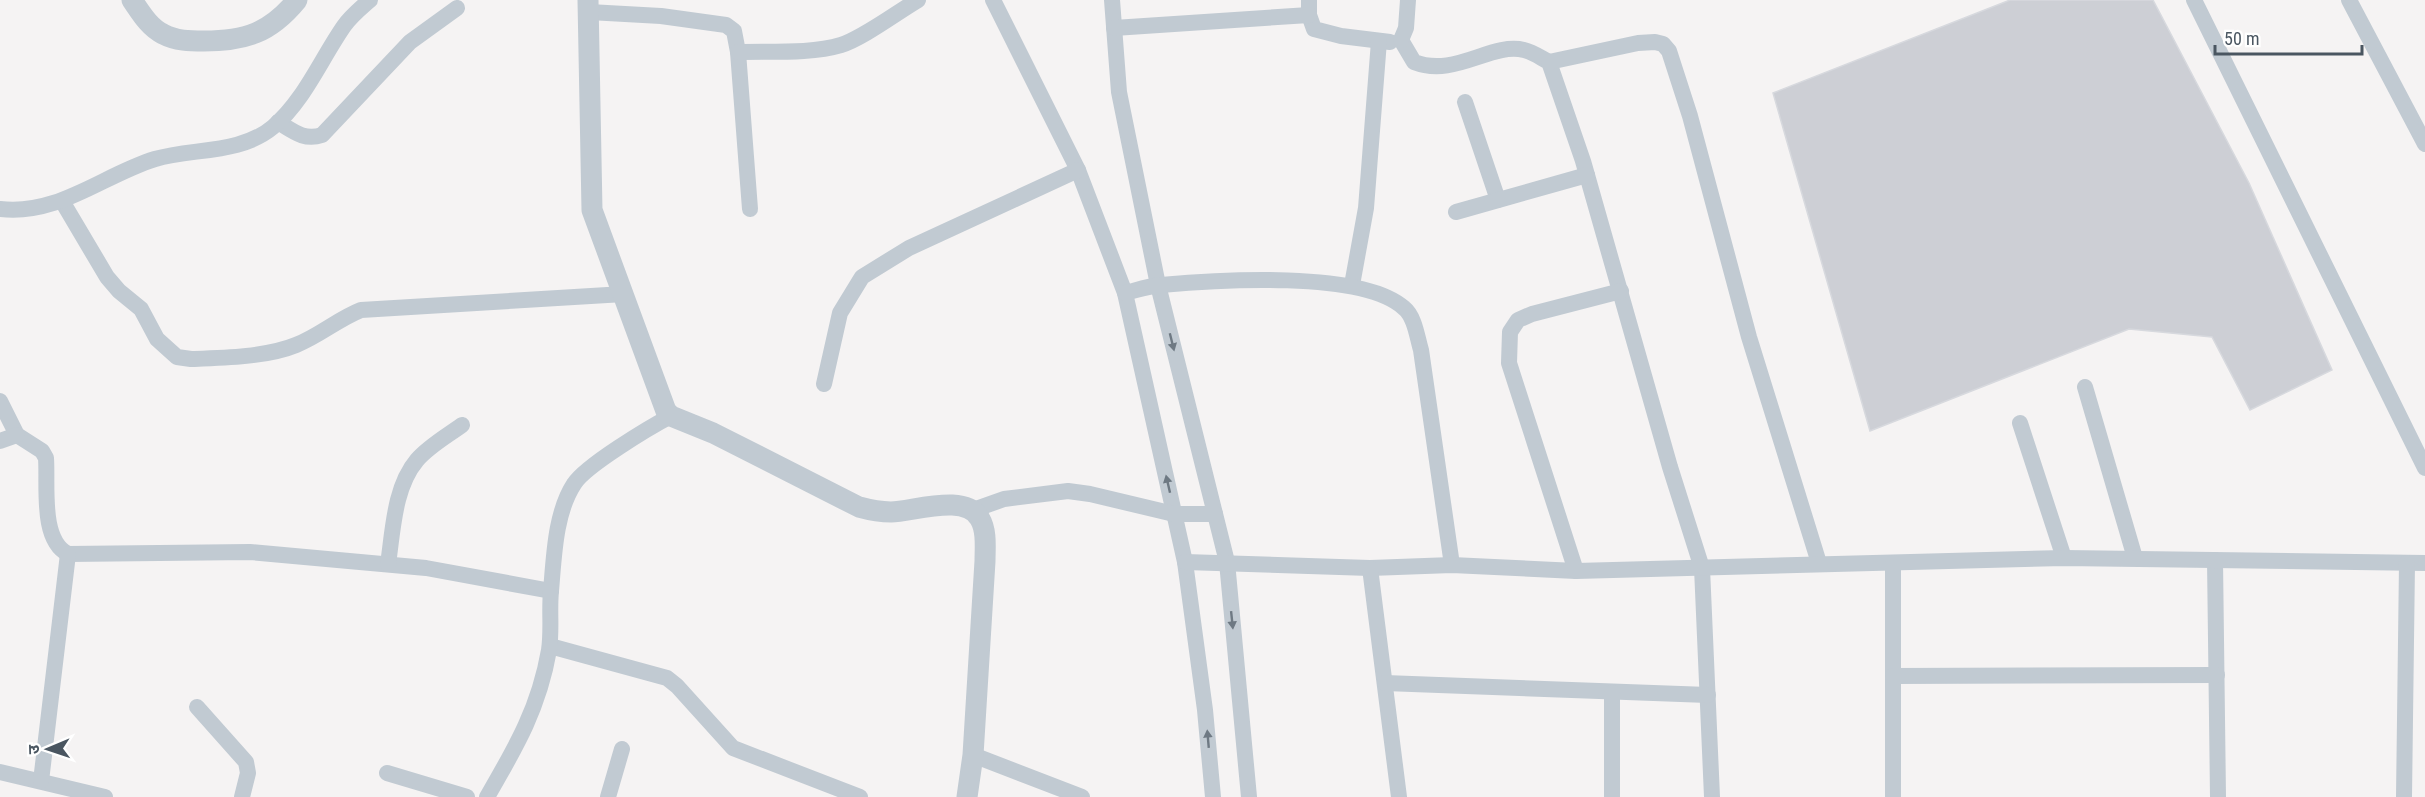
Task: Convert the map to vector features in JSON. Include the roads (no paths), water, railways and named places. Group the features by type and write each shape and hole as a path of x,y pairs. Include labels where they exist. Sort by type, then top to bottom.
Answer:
{"street":[{"path":"132,0 143,17 158,31 182,41 231,41 252,36 274,24 297,0"},
{"path":"0,209 29,208 62,201 157,159 250,142 278,122 296,101 345,24 370,0"},
{"path":"738,52 835,46 860,36 918,0"},
{"path":"993,0 1078,170 1125,293 1185,562 1205,710 1213,797"},
{"path":"1112,0 1119,93 1158,285 1227,562 1249,797"},
{"path":"1401,40 1406,28 1408,0"},
{"path":"2193,0 2417,435 2425,468"},
{"path":"2349,0 2425,144"},
{"path":"750,209 738,52 734,31 726,26 662,8 588,6 592,210 661,402 671,416 713,433 836,497 866,509 892,512 950,505 964,506 973,510 980,519 984,530 985,561 967,797"},
{"path":"278,122 302,137 311,138 322,135 410,42 457,8"},
{"path":"1114,28 1309,8 1314,29 1324,33 1379,41 1401,40"},
{"path":"1401,40 1414,62 1432,66 1456,64 1509,50 1522,49 1549,62 1638,43 1663,44 1669,51 1690,116 1749,337 1819,563"},
{"path":"1352,285 1366,208 1379,41"},
{"path":"1549,62 1587,175 1622,291 1670,467 1702,568 1712,797"},
{"path":"1465,102 1498,200"},
{"path":"824,384 840,313 862,276 909,248 1078,170"},
{"path":"1456,212 1587,175"},
{"path":"62,201 107,277 119,291 141,309 157,339 173,353 190,359 273,352 308,340 344,317 361,310 381,307 488,304 624,294"},
{"path":"1125,293 1158,285 1268,280 1352,285 1397,302 1407,310 1421,350 1452,566"},
{"path":"1576,571 1509,363 1510,332 1518,320 1525,317 1622,291"},
{"path":"2085,387 2135,558"},
{"path":"0,401 17,435 42,451 46,458 49,527 57,545 68,554 250,552 426,568 551,591"},
{"path":"487,797 525,731 538,697 550,646 551,591 559,528 564,506 573,485 587,470 652,426 671,416"},
{"path":"2020,423 2064,558"},
{"path":"388,564 394,519 407,476 415,462 427,450 462,425"},
{"path":"0,441 17,435"},
{"path":"973,510 1004,499 1068,492 1090,494 1174,514 1215,514"},
{"path":"41,781 68,554"},
{"path":"1185,562 1370,568 1452,566 1576,571 2064,558 2425,563"},
{"path":"2215,560 2218,797"},
{"path":"1893,563 1893,797"},
{"path":"2404,797 2407,563"},
{"path":"1370,568 1399,797"},
{"path":"550,646 667,678 733,748 860,797"},
{"path":"1893,676 2217,675"},
{"path":"1385,683 1708,696"},
{"path":"1612,693 1612,797"},
{"path":"196,707 246,762 248,773 242,797"},
{"path":"608,797 622,749"},
{"path":"972,755 1082,797"},
{"path":"0,772 41,781 86,795 105,797"},
{"path":"387,773 467,797"}]}
